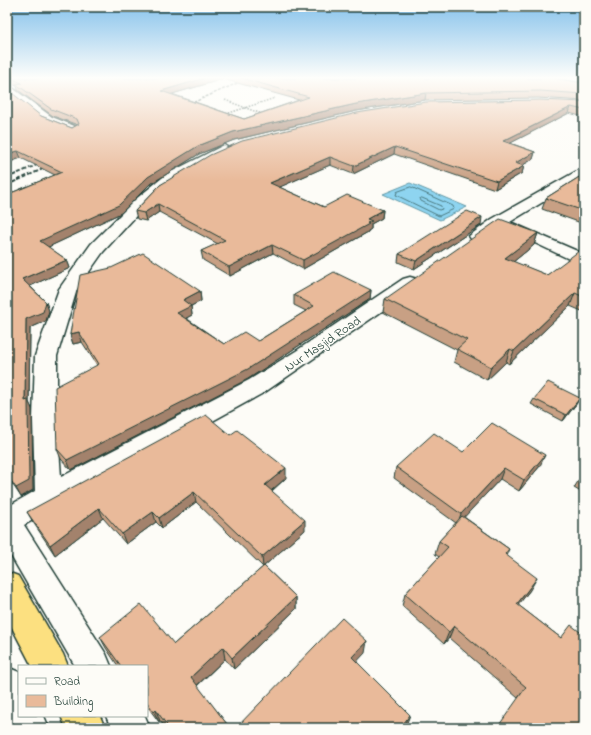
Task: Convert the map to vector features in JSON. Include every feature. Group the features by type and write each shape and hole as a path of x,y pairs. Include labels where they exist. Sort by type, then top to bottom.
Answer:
{"highway":[{"path":"7,587 50,665"},
{"path":"80,717 86,728"}],"street":[{"path":"39,112 48,119 74,130"},
{"path":"49,497 45,420 46,356 68,289 97,248 141,202 156,189 205,158 238,144"},
{"path":"460,248 498,222 584,171"},
{"path":"498,222 584,261"},
{"name":"Nur Masjid Road","path":"7,522 49,497 257,386 304,356 427,271"},
{"path":"7,522 93,665"},
{"path":"7,686 18,705"},
{"path":"24,717 30,728"},
{"path":"125,717 131,728"}],"path":[{"path":"222,115 231,112"},
{"path":"257,112 267,116 260,118"}],"water":[{"path":"410,183 467,207 440,220 383,194"}],"building":[{"path":"7,112 36,112 41,116 72,128 79,124 77,119 60,112 224,112 244,119 264,112 320,112 233,132 198,146 148,177 119,205 40,241 67,260 22,279 46,302 43,312 26,319 25,401 28,400 29,481 16,488 7,475 7,192 11,193 62,172 18,151 7,154"},
{"path":"560,112 503,141 535,152 515,163 524,166 497,181 395,147 354,166 330,157 270,183 324,207 347,195 383,210 367,219 372,221 367,223 369,224 303,260 272,245 229,267 201,251 225,240 158,204 144,213 135,211 160,185 210,155 242,141 357,113"},
{"path":"584,174 584,211 546,198"},
{"path":"467,211 482,217 416,261 399,254"},
{"path":"500,219 538,233 505,258 547,275 579,251 584,253 584,297 575,293 514,351 510,349 491,367 457,349 467,340 385,299"},
{"path":"143,253 200,291 183,300 191,306 177,313 224,344 244,332 258,341 314,306 294,295 334,272 371,290 248,369 67,460 57,449 55,387 99,364 79,332 70,334 80,275 111,268"},
{"path":"548,382 580,398 566,415 534,399"},
{"path":"206,415 230,435 237,430 286,468 265,485 305,520 262,557 194,492 159,518 153,512 122,534 99,508 50,545 27,512"},
{"path":"492,423 545,455 524,480 504,468 461,514 396,467 434,433 463,452"},
{"path":"584,473 584,481 580,478"},
{"path":"462,516 509,549 505,554 537,578 517,604 561,638 571,625 584,635 584,728 497,728 526,687 454,626 449,632 405,594 448,547 439,541"},
{"path":"264,566 296,597 232,658 223,647 191,677 230,728 169,728 156,710 154,712 148,703 148,665 120,665 100,637 141,604 174,644"},
{"path":"342,618 367,641 352,657 410,715 400,728 236,728"}],"railway":[{"path":"7,178 46,161"},
{"path":"7,185 54,164"}]}
